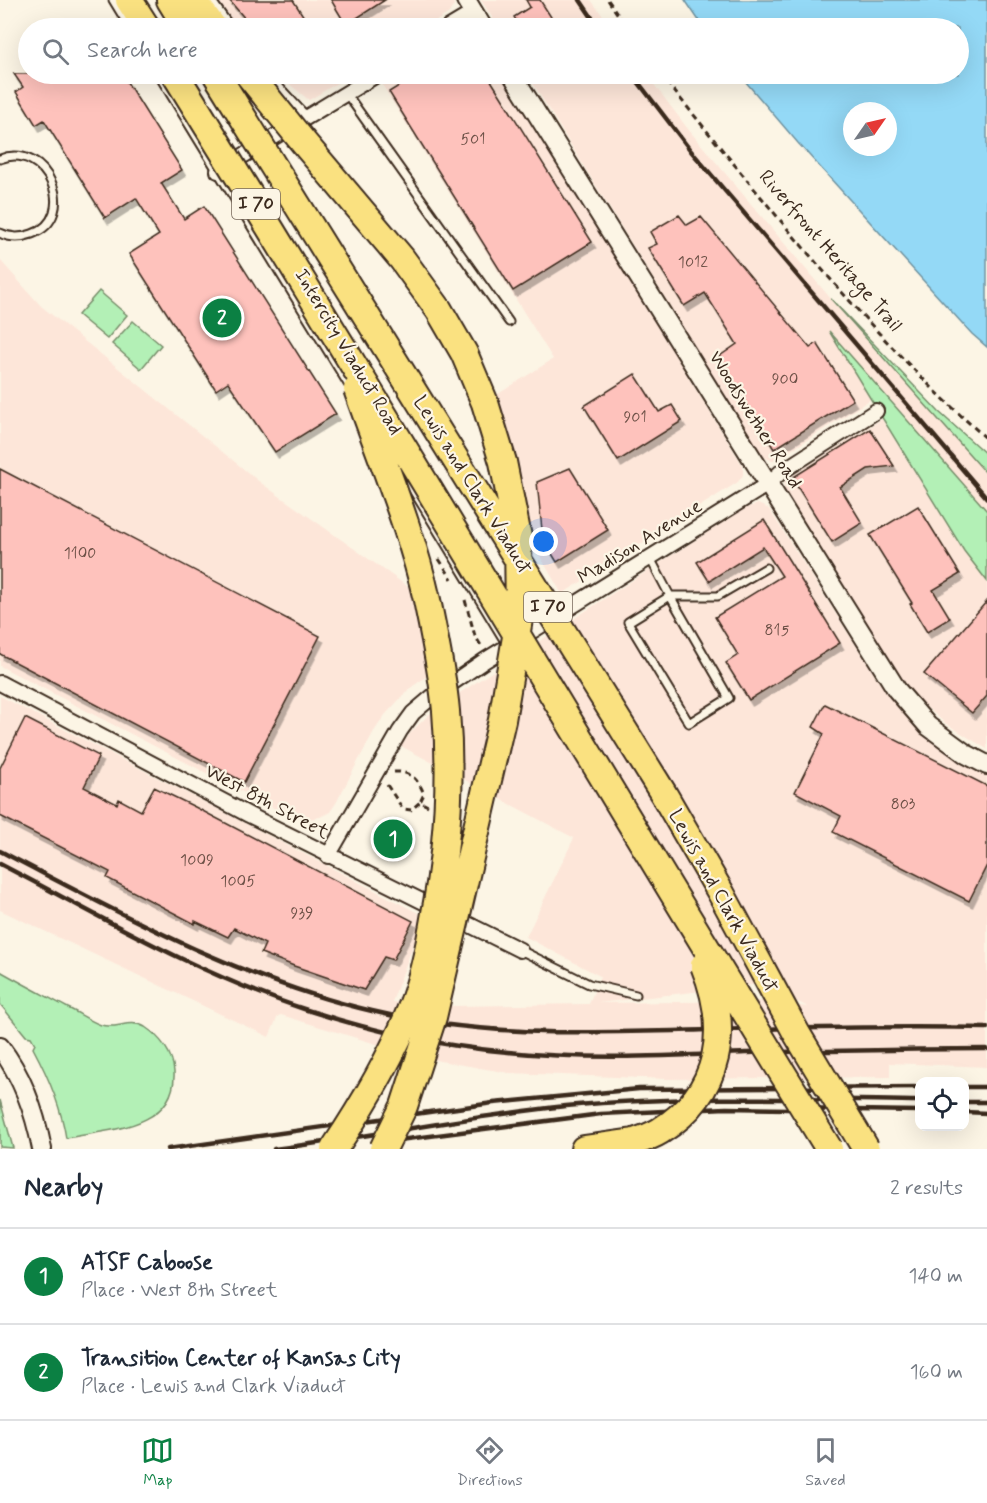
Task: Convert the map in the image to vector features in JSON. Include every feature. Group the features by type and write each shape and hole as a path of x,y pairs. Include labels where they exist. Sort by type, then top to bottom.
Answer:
{"highway":[{"path":"129,0 141,18"},
{"path":"170,0 182,18"},
{"path":"193,0 206,18"},
{"name":"I 70","path":"181,84 338,335 680,907 829,1149"},
{"name":"Lewis and Clark Viaduct","path":"222,84 663,794 721,893 797,1034 866,1149"},
{"path":"256,84 402,260 439,310 464,353 485,402 503,462 518,537 519,619 502,720 433,1017 407,1096 383,1149"},
{"path":"334,1149 361,1110 412,1005 438,900 447,828 448,764 446,710 426,598 407,533 338,335"},
{"path":"584,1149 634,1142 658,1132 680,1117 699,1094 713,1067 719,1041 717,1007 710,978 680,907"}],"street":[{"path":"458,18 470,6"},
{"path":"218,171 361,84"},
{"name":"Woodswether Road","path":"518,84 897,690 928,726 966,754 987,765"},
{"name":"Madison Avenue","path":"328,856 400,731 413,713 433,696 768,484 782,472 876,411"},
{"name":"West 8th Street","path":"0,683 328,856 520,950"},
{"path":"0,1047 28,1095 42,1149"}],"lane":[{"path":"112,0 124,18"},
{"path":"211,0 224,18"},
{"name":"Intercity Viaduct Road","path":"164,84 385,444"},
{"path":"276,84 306,116"},
{"path":"346,93 509,322"},
{"path":"0,159 6,156 22,156 38,163 48,174 54,186 55,206 51,221 35,233 22,237 0,233"},
{"name":"Intercity Viaduct Road","path":"391,454 508,647"},
{"path":"650,558 670,596 729,698 689,723 628,622 670,596 718,596 766,568"},
{"path":"520,950 589,984 636,994"}],"path":[{"path":"608,0 620,18"},
{"name":"Riverfront Heritage Trail","path":"668,84 829,279 947,404 987,439"},
{"path":"387,784 403,809 411,810 420,802 424,794 422,787 405,772 394,772"},
{"path":"420,802 436,810"}],"shaded area":[{"path":"217,0 453,0 454,5 449,13 441,18 230,18"},
{"path":"481,0 591,0 604,18 493,18"},
{"path":"289,84 335,84 309,100"},
{"path":"382,84 508,84 743,466 743,475 738,482 562,594 530,539 492,398 553,359"},
{"path":"533,84 654,84 688,129 831,299 987,474 987,511 832,335 871,399 776,460 763,457"},
{"path":"0,260 41,306 261,483 414,591 430,674 409,689 385,715 330,812 308,819 291,817 0,666"},
{"path":"882,419 964,551 987,581 987,749 945,723 909,688 892,666 784,489 785,480"},
{"path":"758,504 769,509 893,700 917,725 987,772 987,1067 890,1063 890,1077 668,1079 509,1073 440,1061 281,1015 278,1016 269,1037 0,910 0,696 424,916 392,1002 455,1006 589,1004 600,976 526,937 574,838 401,746 412,731 435,709 746,508","holes":["762,984 808,1007 761,1001 598,1003"]}],"green space":[{"path":"99,291 127,315 107,339 78,315"},
{"path":"831,299 939,412 987,455 987,474"},
{"path":"133,321 161,345 141,369 112,344"},
{"path":"829,331 987,511 987,581 964,551"},
{"path":"0,971 101,1025 134,1024 151,1031 165,1046 173,1065 172,1091 164,1105 152,1116 119,1129 66,1138 53,1092 33,1048 35,1044 0,1004"},
{"path":"0,1100 13,1148 0,1147"}],"water":[{"path":"685,0 987,0 987,347 972,334 798,143 748,84 969,84 969,18 697,18"}],"building":[{"path":"229,0 293,0 305,18 244,18"},
{"path":"331,0 385,0 357,18 342,18"},
{"path":"526,0 540,0 552,18 515,18 530,7"},
{"path":"21,84 128,84 182,170 161,183 184,219 204,206 336,414 275,452 228,382 216,390 129,254 159,235 136,198 105,218 44,120 36,125 16,92 23,87"},
{"path":"402,84 493,84 592,242 513,291 389,92"},
{"path":"679,215 687,225 701,217 810,348 817,343 853,400 774,449 717,358 737,344 705,293 684,306 648,248 657,244 650,232"},
{"path":"635,374 659,412 672,405 682,421 618,461 584,406"},
{"path":"870,429 894,466 868,469 840,487 862,523 832,542 792,478"},
{"path":"570,468 608,530 557,562 543,539 537,482"},
{"path":"0,469 320,636 244,782 0,654"},
{"path":"918,506 960,574 933,590 950,618 927,632 870,535"},
{"path":"764,520 840,643 749,700 726,663 738,655 715,617 782,576 763,547 709,581 697,562"},
{"path":"987,601 987,696 972,713 924,674"},
{"path":"825,704 987,786 987,865 969,901 833,832 841,816 795,792 824,734 813,727"},
{"path":"25,718 99,756 84,787 117,804 119,799 141,811 154,787 413,921 393,960 384,957 364,990 294,966 261,953 265,944 234,928 228,937 195,921 195,924 107,878 110,872 0,816 0,768"}],"railway":[{"path":"580,0 592,18"},
{"path":"640,84 691,151 987,498"},
{"path":"0,851 135,921 227,963 323,998 414,1020 456,1026 540,1032 848,1027 987,1028"},
{"path":"0,864 150,943 228,980 332,1018 432,1042 508,1052 597,1057 987,1049"},
{"path":"168,1149 493,1103 639,1089 915,1087"},
{"path":"969,1087 987,1087"},
{"path":"274,1149 566,1106 654,1100 915,1101"},
{"path":"969,1102 987,1102"},
{"path":"376,1143 601,1114 726,1108 915,1111"},
{"path":"969,1112 987,1113"}],"place":[{"name":"Transition Center of Kansas City","path":"222,318"},
{"name":"ATSF Caboose","path":"393,839"}]}
